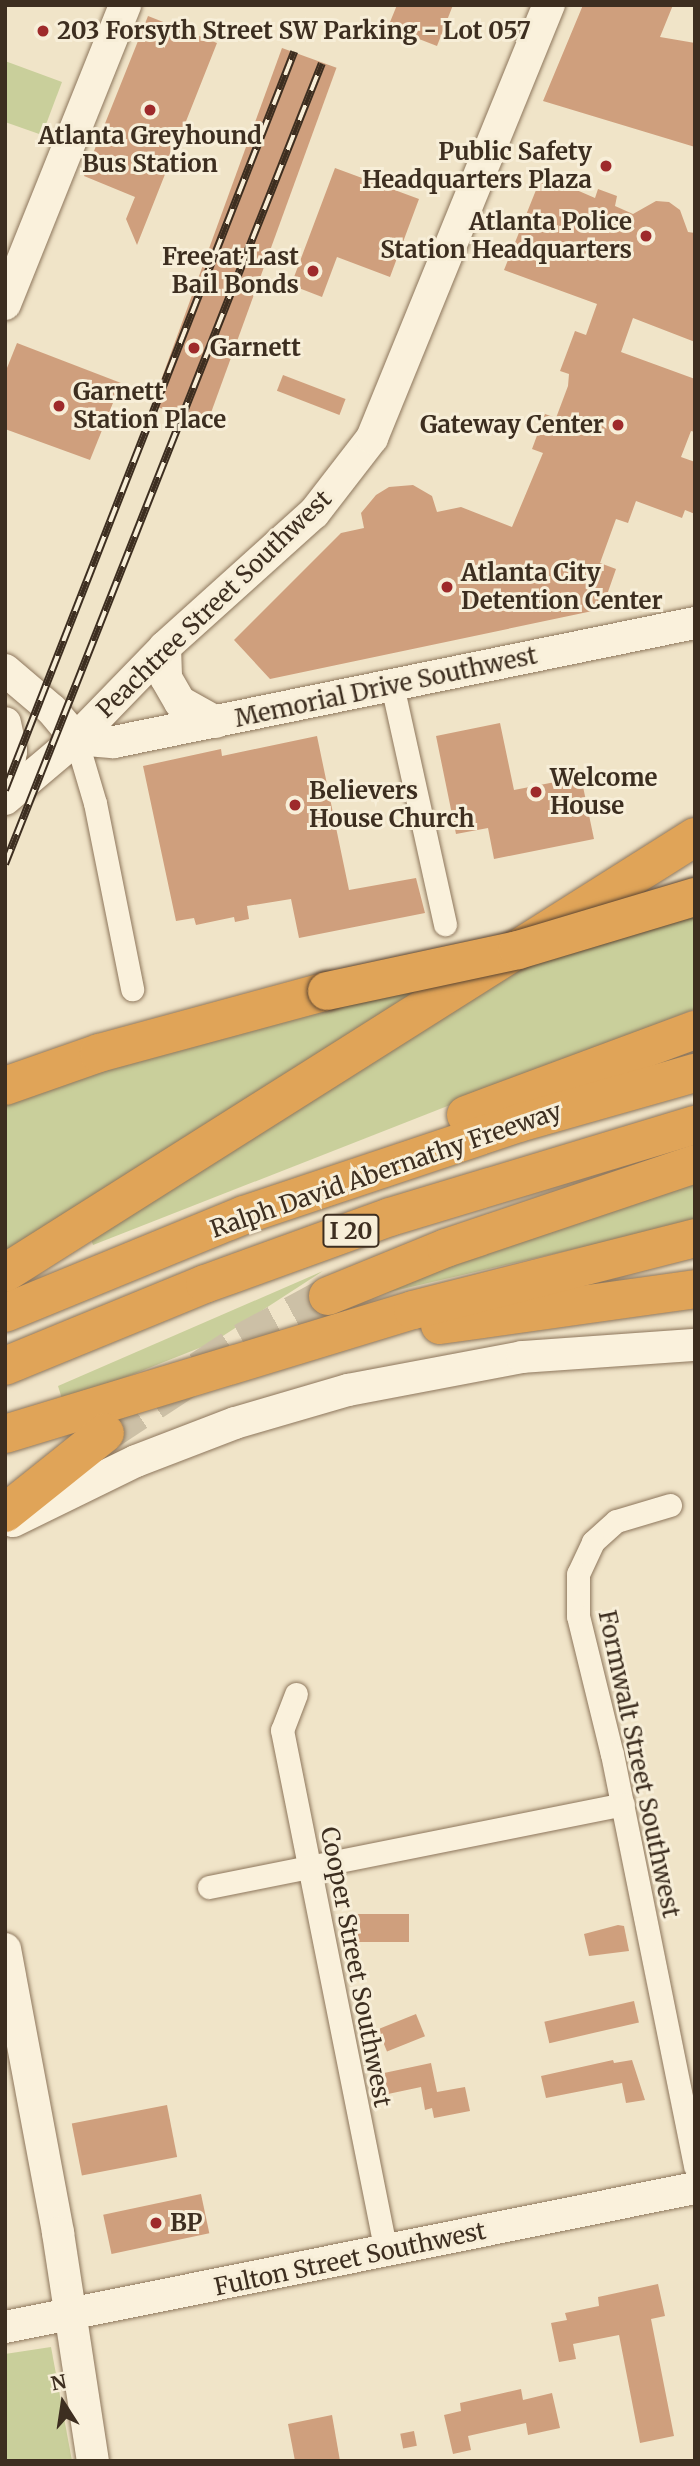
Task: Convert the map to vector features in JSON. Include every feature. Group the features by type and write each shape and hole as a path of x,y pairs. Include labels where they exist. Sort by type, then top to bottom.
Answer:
{"highway":[{"path":"7,1272 695,837"},
{"path":"5,1086 99,1053 327,992 518,950 695,897"},
{"path":"244,1214 380,1146 693,1030"},
{"name":"Ralph David Abernathy Freeway","path":"9,1311 244,1214 519,1123 695,1073"},
{"name":"Ralph David Abernathy Freeway","path":"10,1364 205,1284 378,1221 695,1125"},
{"path":"328,1296 446,1248 695,1164"},
{"path":"13,1431 413,1310 695,1238"},
{"path":"292,1346 695,1289"},
{"path":"5,1513 105,1433"}],"main road":[{"path":"5,304 125,5"},
{"name":"Peachtree Street Southwest","path":"5,799 76,739 165,647 314,513 372,438 548,5"},
{"name":"Memorial Drive Southwest","path":"76,739 114,742 695,623"},
{"path":"165,647 166,678 180,702 216,722"},
{"path":"5,670 52,710 76,739"},
{"path":"5,723 11,751 5,790"},
{"path":"5,1525 136,1461 235,1423 348,1390 522,1357 695,1345"},
{"path":"5,1949 14,2036 71,2316 93,2461"},
{"name":"Fulton Street Southwest","path":"5,2327 71,2316 695,2188"}],"street":[{"path":"392,685 445,924"},
{"path":"76,739 95,803 132,989"},
{"name":"Formwalt Street Southwest","path":"670,1505 616,1521 593,1542 578,1574 578,1616 622,1804 695,2166"},
{"name":"Cooper Street Southwest","path":"296,1694 282,1730 386,2252"},
{"path":"209,1887 622,1804"}],"green space":[{"path":"5,61 62,82 42,135 5,122"},
{"path":"695,914 695,1009 93,1245 90,1236 504,972"},
{"path":"462,977 5,1254 5,1099 170,1042"},
{"path":"695,1183 695,1221 385,1293 499,1242"},
{"path":"323,1271 212,1343 63,1402 58,1386"},
{"path":"51,2347 72,2461 5,2461 5,2354"}],"building":[{"path":"397,5 453,5 437,46 388,27"},
{"path":"583,5 673,5 660,37 695,43 695,147 543,101"},
{"name":"Atlanta Greyhound Bus Station","path":"148,16 217,43 137,245 126,219 135,197 84,176"},
{"path":"282,48 337,68 207,425 152,405"},
{"path":"335,168 419,199 390,277 337,257 322,297 291,285"},
{"path":"542,175 595,198 598,189 617,196 615,206 633,214 656,201 669,202 680,210 688,232 695,233 695,342 633,318 621,352 695,379 695,432 691,431 681,457 695,462 695,514 685,510 682,518 636,501 628,523 616,519 600,563 616,569 602,609 270,679 234,640 341,533 364,528 361,513 376,495 389,487 413,485 432,496 437,512 461,507 512,527 543,453 532,449 545,414 556,418 568,386 569,374 560,371 575,331 586,335 597,304 504,270"},
{"name":"Garnett Station Place","path":"17,343 121,383 90,460 5,429 5,373"},
{"path":"283,375 346,399 339,415 277,391"},
{"name":"Welcome House","path":"500,723 514,790 581,777 594,839 494,859 488,828 456,834 436,736"},
{"path":"317,736 349,890 416,878 425,913 299,938 291,899 247,906 249,919 235,922 234,917 196,925 194,918 176,921 143,766 221,749 222,756"},
{"path":"356,1914 409,1914 409,1942 356,1942"},
{"path":"618,1925 624,1926 629,1951 589,1956 584,1934"},
{"path":"634,2001 639,2022 549,2043 544,2022"},
{"path":"416,2014 425,2036 387,2052 378,2029"},
{"path":"613,2060 614,2063 632,2060 645,2100 626,2103 622,2083 546,2098 541,2076"},
{"path":"431,2063 437,2092 465,2087 470,2111 434,2118 432,2108 425,2110 421,2087 388,2094 384,2073"},
{"path":"167,2105 177,2157 82,2176 72,2124"},
{"name":"BP","path":"201,2194 209,2233 112,2254 103,2215"},
{"path":"658,2284 665,2316 651,2319 674,2436 640,2443 619,2335 573,2344 576,2359 559,2362 551,2323 567,2320 565,2313 599,2306 598,2297"},
{"path":"521,2389 523,2400 552,2393 560,2428 528,2435 526,2423 468,2436 471,2450 453,2454 444,2415 461,2411 460,2403"},
{"path":"332,2415 340,2461 295,2461 288,2424"},
{"path":"414,2431 417,2446 403,2448 400,2434"}],"tunnel":[{"path":"105,1433 243,1342 328,1296"}],"railway":[{"path":"5,790 294,52"},
{"path":"5,864 322,63"}],"place":[{"name":"203 Forsyth Street SW Parking - Lot 057","path":"43,31"},
{"name":"Atlanta Greyhound Bus Station","path":"150,110"},
{"name":"Public Safety Headquarters Plaza","path":"606,166"},
{"name":"Atlanta Police Station Headquarters","path":"646,236"},
{"name":"Free at Last Bail Bonds","path":"313,271"},
{"name":"Garnett","path":"194,348"},
{"name":"Garnett Station Place","path":"59,406"},
{"name":"Gateway Center","path":"618,425"},
{"name":"Atlanta City Detention Center","path":"447,587"},
{"name":"Welcome House","path":"536,792"},
{"name":"Believers House Church","path":"295,805"},
{"name":"BP","path":"156,2223"}]}
